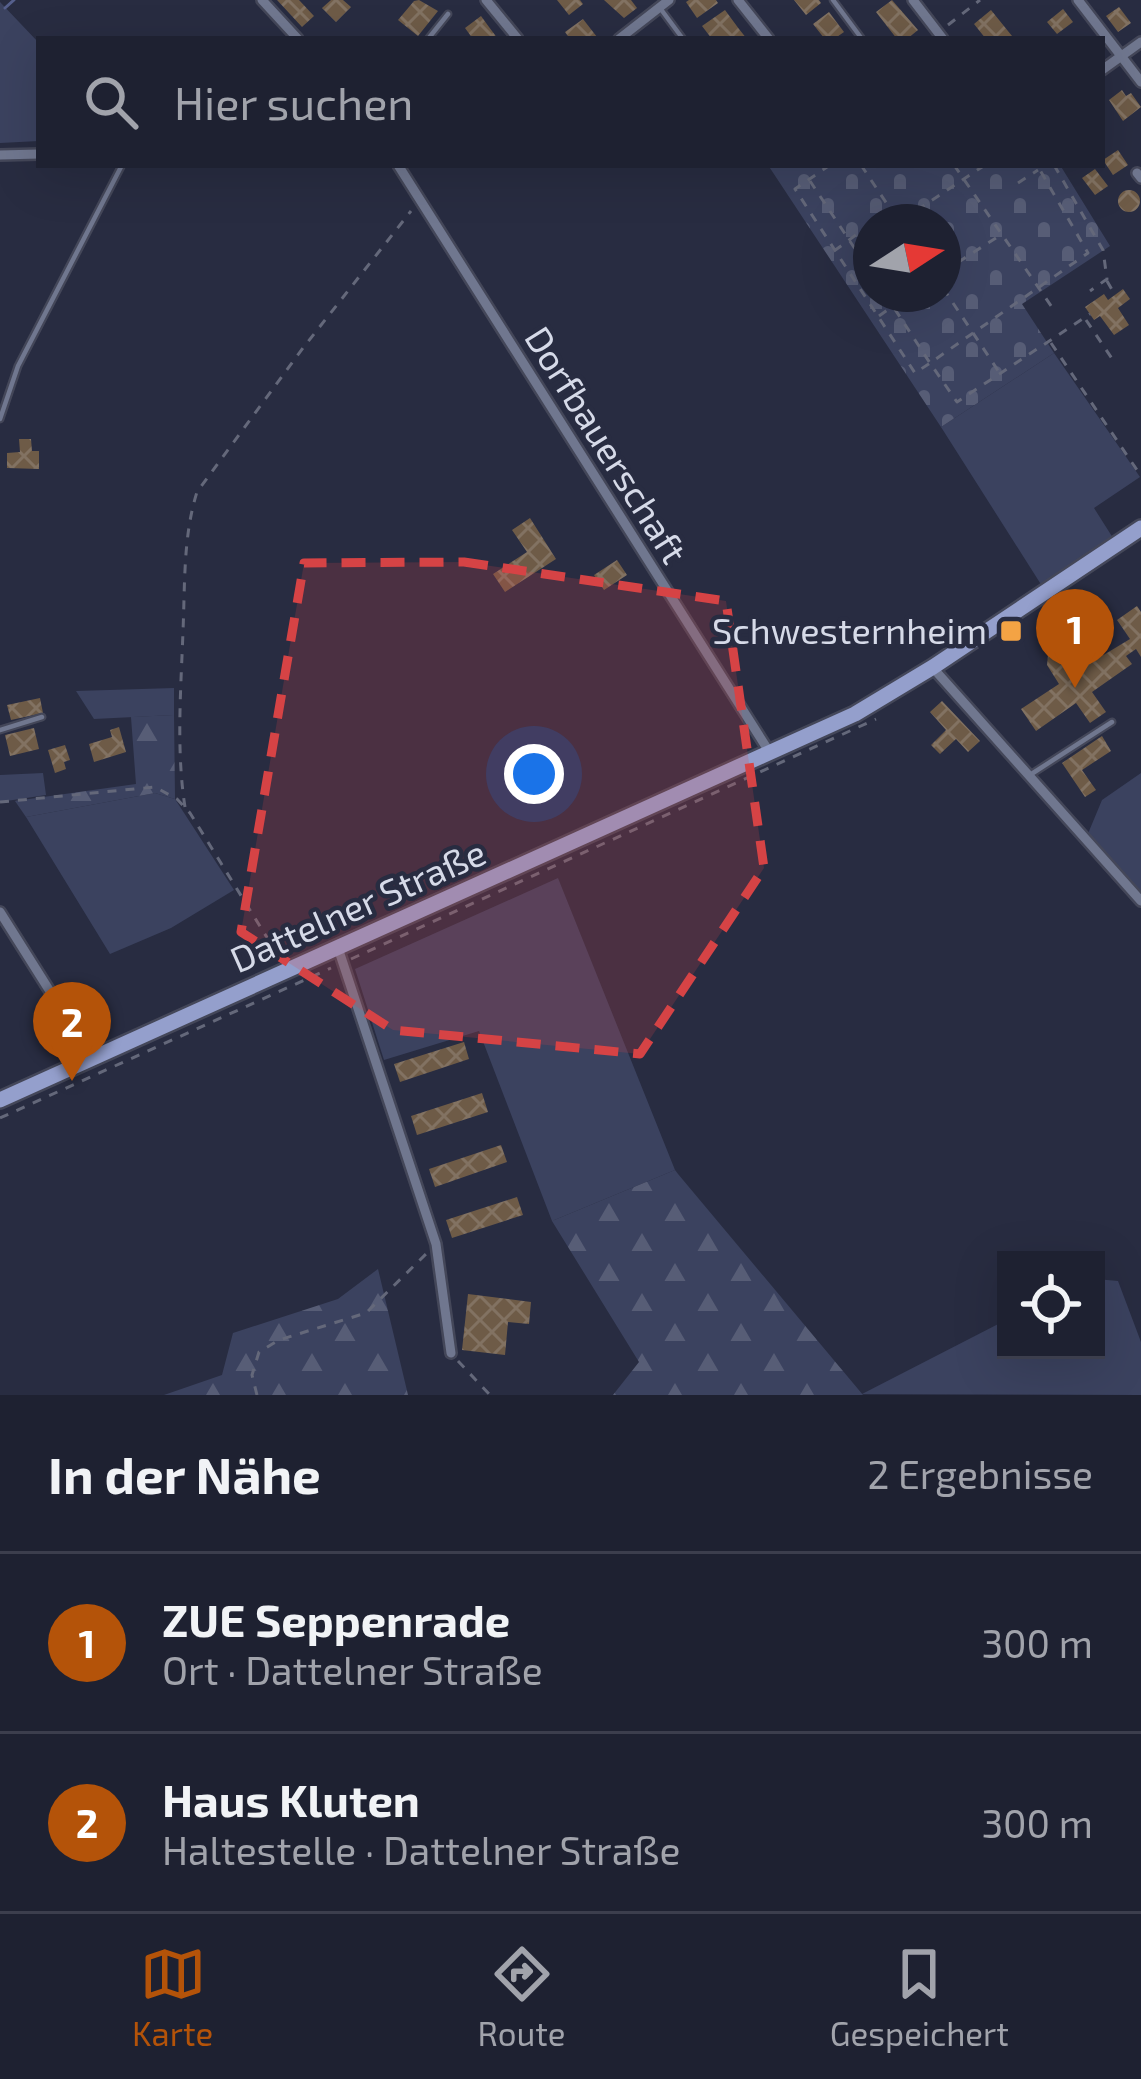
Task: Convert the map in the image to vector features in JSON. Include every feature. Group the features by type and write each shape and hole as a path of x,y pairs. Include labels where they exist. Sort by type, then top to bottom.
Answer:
{"main road":[{"name":"Dattelner Straße","path":"0,1100 288,971 341,955 773,760 933,668 1141,528"}],"street":[{"path":"262,0 295,36"},
{"path":"486,0 516,36"},
{"path":"738,0 767,36"},
{"path":"914,0 941,36"},
{"path":"1078,0 1141,82"},
{"path":"623,36 664,4"},
{"path":"1105,68 1141,42"},
{"path":"0,155 36,154"},
{"name":"Dorfbauerschaft","path":"400,168 773,760"},
{"path":"933,668 1141,901"},
{"path":"0,912 92,1058"},
{"path":"341,955 436,1244 451,1353"}],"lane":[{"path":"833,0 860,36"},
{"path":"664,4 681,36"},
{"path":"430,36 448,14"},
{"path":"0,419 18,366 120,168"},
{"path":"0,730 42,717"},
{"path":"1028,776 1112,722"}],"path":[{"path":"941,36 980,0"},
{"path":"826,168 795,189 915,373 1088,254 1039,168"},
{"path":"863,168 886,204"},
{"path":"956,168 1056,313"},
{"path":"925,204 980,168"},
{"path":"1018,183 1037,168"},
{"path":"1056,168 1103,250 1114,295"},
{"path":"809,180 853,247"},
{"path":"185,807 185,572 197,492 419,201"},
{"path":"961,260 1002,234"},
{"path":"834,251 853,237"},
{"path":"1090,291 1107,279"},
{"path":"878,317 885,312"},
{"path":"897,312 957,402 1090,314"},
{"path":"959,312 1000,374"},
{"path":"1084,318 1115,363"},
{"path":"1050,340 1141,476"},
{"path":"0,1118 341,955 773,760"},
{"path":"0,802 155,787 185,807 288,971"},
{"path":"257,1395 252,1375 259,1352 279,1340 366,1313 436,1244"},
{"path":"451,1353 490,1395"}],"highlighted area":[{"path":"464,562 726,601 764,868 640,1054 393,1030 241,932 304,563"}],"green space":[{"path":"0,2 36,40 36,141 0,143"},
{"path":"770,168 1062,168 1110,246 1022,304 1054,353 941,427 865,312 961,312 961,204 853,204 853,294"},
{"path":"1054,353 1140,477 1094,508 1113,538 1042,586 941,427"},
{"path":"174,688 174,715 94,719 76,691"},
{"path":"174,715 175,799 155,793 26,817 15,801 136,784 131,717"},
{"path":"43,773 46,795 0,802 0,775"},
{"path":"1141,773 1141,897 1087,836 1102,800"},
{"path":"155,793 175,799 234,890 171,928 110,954 26,817"},
{"path":"558,878 675,1170 552,1221 479,1031 384,1060 355,969"},
{"path":"675,1170 863,1395 613,1395 639,1362 552,1221"},
{"path":"378,1269 408,1395 164,1395 222,1375 233,1333 338,1299"},
{"path":"1105,1280 1118,1281 1141,1342 1141,1395 862,1394 997,1325 997,1359 1105,1359"}],"building":[{"path":"277,0 299,0 314,16 302,27"},
{"path":"331,0 343,0 351,7 336,22 322,8"},
{"path":"419,0 438,11 418,36 398,20"},
{"path":"557,0 580,0 583,4 569,15"},
{"path":"604,0 631,0 637,8 624,18"},
{"path":"689,0 716,0 718,3 697,18"},
{"path":"794,0 819,0 821,3 806,15"},
{"path":"892,0 918,30 911,36 895,36 876,12"},
{"path":"1119,7 1131,23 1118,32 1106,16"},
{"path":"1063,9 1073,22 1057,34 1047,22"},
{"path":"725,10 745,36 710,36 702,26"},
{"path":"991,10 1012,36 984,36 974,24"},
{"path":"829,12 844,32 822,36 813,24"},
{"path":"481,16 496,36 471,36 465,28"},
{"path":"583,19 596,36 568,36 565,32"},
{"path":"1122,90 1126,96 1131,93 1141,107 1123,121 1109,100"},
{"path":"1118,150 1128,165 1113,175 1105,159"},
{"path":"1095,169 1108,186 1095,195 1082,178"},
{"path":"1129,190 1140,201 1129,212 1118,201"},
{"path":"1123,289 1130,299 1118,308 1129,325 1114,335 1100,316 1094,320 1085,307 1104,294 1108,300"},
{"path":"19,439 31,439 32,451 39,451 39,469 7,468 7,453 20,452"},
{"path":"530,518 556,559 505,592 493,574 527,552 512,530"},
{"path":"617,560 627,575 604,590 594,575"},
{"path":"1137,606 1141,657 1136,649 1126,656 1132,664 1092,692 1106,712 1090,723 1076,703 1036,731 1021,709 1059,684 1047,665 1048,655 1061,649 1077,671 1130,639 1117,620"},
{"path":"40,698 43,713 11,720 7,705"},
{"path":"942,701 980,741 968,752 956,739 940,754 931,745 946,730 930,712"},
{"path":"119,727 126,752 94,762 89,744 112,737 110,730"},
{"path":"34,728 39,749 10,756 5,735"},
{"path":"1102,736 1111,751 1082,770 1096,790 1085,797 1062,763"},
{"path":"65,745 70,760 64,762 66,769 55,773 48,750"},
{"path":"464,1042 469,1059 400,1082 394,1064"},
{"path":"482,1093 488,1112 417,1135 411,1116"},
{"path":"501,1145 507,1162 435,1187 429,1169"},
{"path":"517,1197 523,1215 452,1238 446,1220"},
{"path":"468,1294 531,1302 529,1324 508,1322 505,1355 462,1350"}],"waterway":[{"path":"5,8 14,0"}],"place":[{"name":"Schwesternheim","path":"1011,631"},
{"name":"ZUE Seppenrade","path":"1075,688"},
{"name":"Haus Kluten","path":"72,1081"}]}
